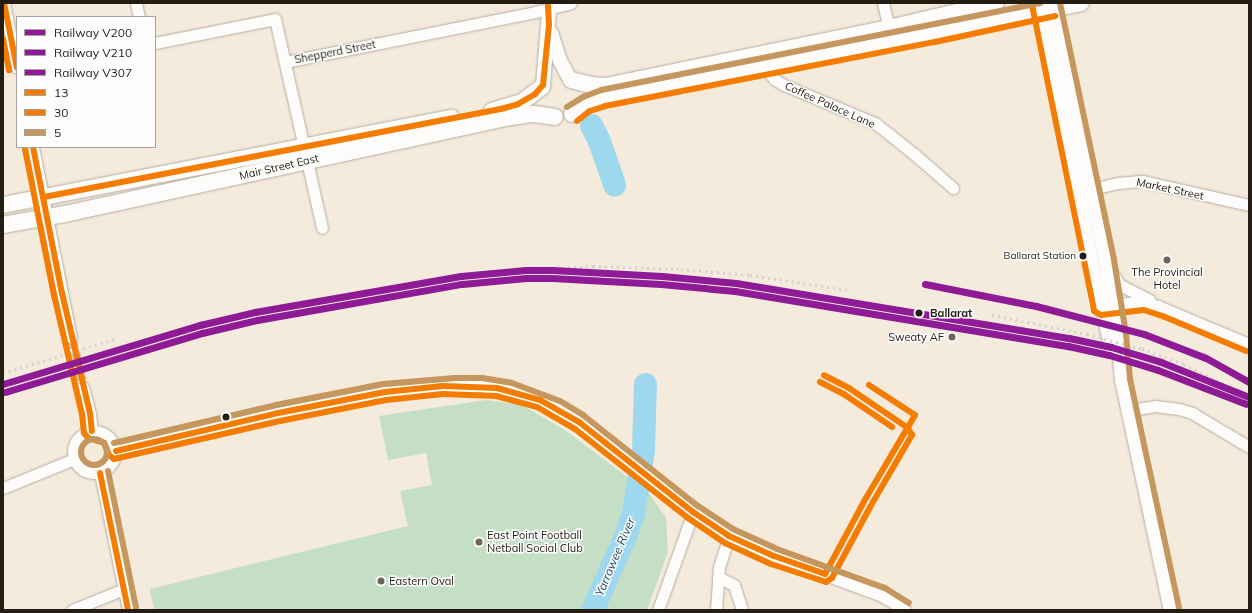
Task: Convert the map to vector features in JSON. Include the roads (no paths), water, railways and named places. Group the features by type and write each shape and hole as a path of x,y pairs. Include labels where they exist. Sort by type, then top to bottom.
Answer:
{"main road":[{"path":"996,3 890,35 764,66 603,98 586,104 572,114 561,118 550,115 541,105 539,99 543,86 547,81 558,77 591,85 606,86 890,35 1047,6 1081,3"},
{"path":"570,80 578,87 580,96 578,106 572,114"},
{"name":"Mair Street East","path":"3,225 48,217 306,153 509,107 528,99 543,86"},
{"name":"Mair Street East","path":"3,205 504,118 534,114 555,117"}],"street":[{"path":"4,3 16,62"},
{"path":"136,3 139,16"},
{"name":"Shepperd Street","path":"156,43 275,19 285,62 535,12 549,12 570,3"},
{"path":"883,3 890,35"},
{"path":"1047,6 1092,189 1106,261 1107,306"},
{"path":"1047,6 1078,192 1107,306 1171,610"},
{"path":"549,12 560,61 570,80"},
{"path":"543,86 549,12"},
{"path":"285,62 322,228"},
{"name":"Coffee Palace Lane","path":"764,66 774,79 784,85 875,124 914,154 953,188"},
{"path":"33,148 71,337"},
{"name":"Market Street","path":"1092,189 1118,183 1143,181 1249,205"},
{"path":"1078,192 1092,189"},
{"path":"1106,261 1120,285 1168,309 1249,344"},
{"path":"1107,306 1145,302 1168,309"},
{"path":"116,451 278,413 357,397 432,387 468,386 511,391 556,408 579,422 693,512 729,536 768,554 882,596 905,610"},
{"path":"83,387 90,413 92,431"},
{"path":"1130,410 1155,406 1179,408 1192,413 1249,447"},
{"path":"92,431 102,432 109,437 114,443 116,451 111,465 100,473 84,471 78,466 74,459 74,444 79,437 92,431"},
{"path":"3,488 74,459"},
{"path":"100,473 128,610"},
{"path":"658,610 693,512"},
{"path":"716,610 720,561 729,536"},
{"path":"718,577 734,585 742,610"},
{"path":"72,610 124,589"}],"waterway":[{"name":"Yarrowee River","path":"591,125 599,141 614,184"},
{"name":"Yarrowee River","path":"592,610 626,534 633,513 643,450 645,384"}],"tunnel":[{"path":"71,337 83,387"}],"railway":[{"path":"526,270 593,266 681,269 750,275 849,290"},
{"path":"992,315 1087,334 1142,349 1184,364 1247,396"},
{"path":"3,373 118,338"}],"rail line":[{"name":"V200","path":"3,384 200,325 255,312 461,276 526,270 552,270 662,276 736,283 1069,338 1111,347 1161,362 1249,397"},
{"name":"V210","path":"5,392 202,333 257,320 462,284 526,278 552,278 661,284 735,291 1068,346 1109,355 1158,370 1246,404"},
{"name":"V307","path":"925,284 1036,306 1144,334 1206,358 1249,382"}],"place":[{"name":"Ballarat Station","path":"1083,256"},
{"name":"The Provincial Hotel","path":"1167,260"},
{"name":"Ballarat","path":"919,313"},
{"name":"Sweaty AF","path":"952,337"},
{"name":"East Point Football Netball Social Club","path":"479,542"},
{"name":"Eastern Oval","path":"381,581"}]}
